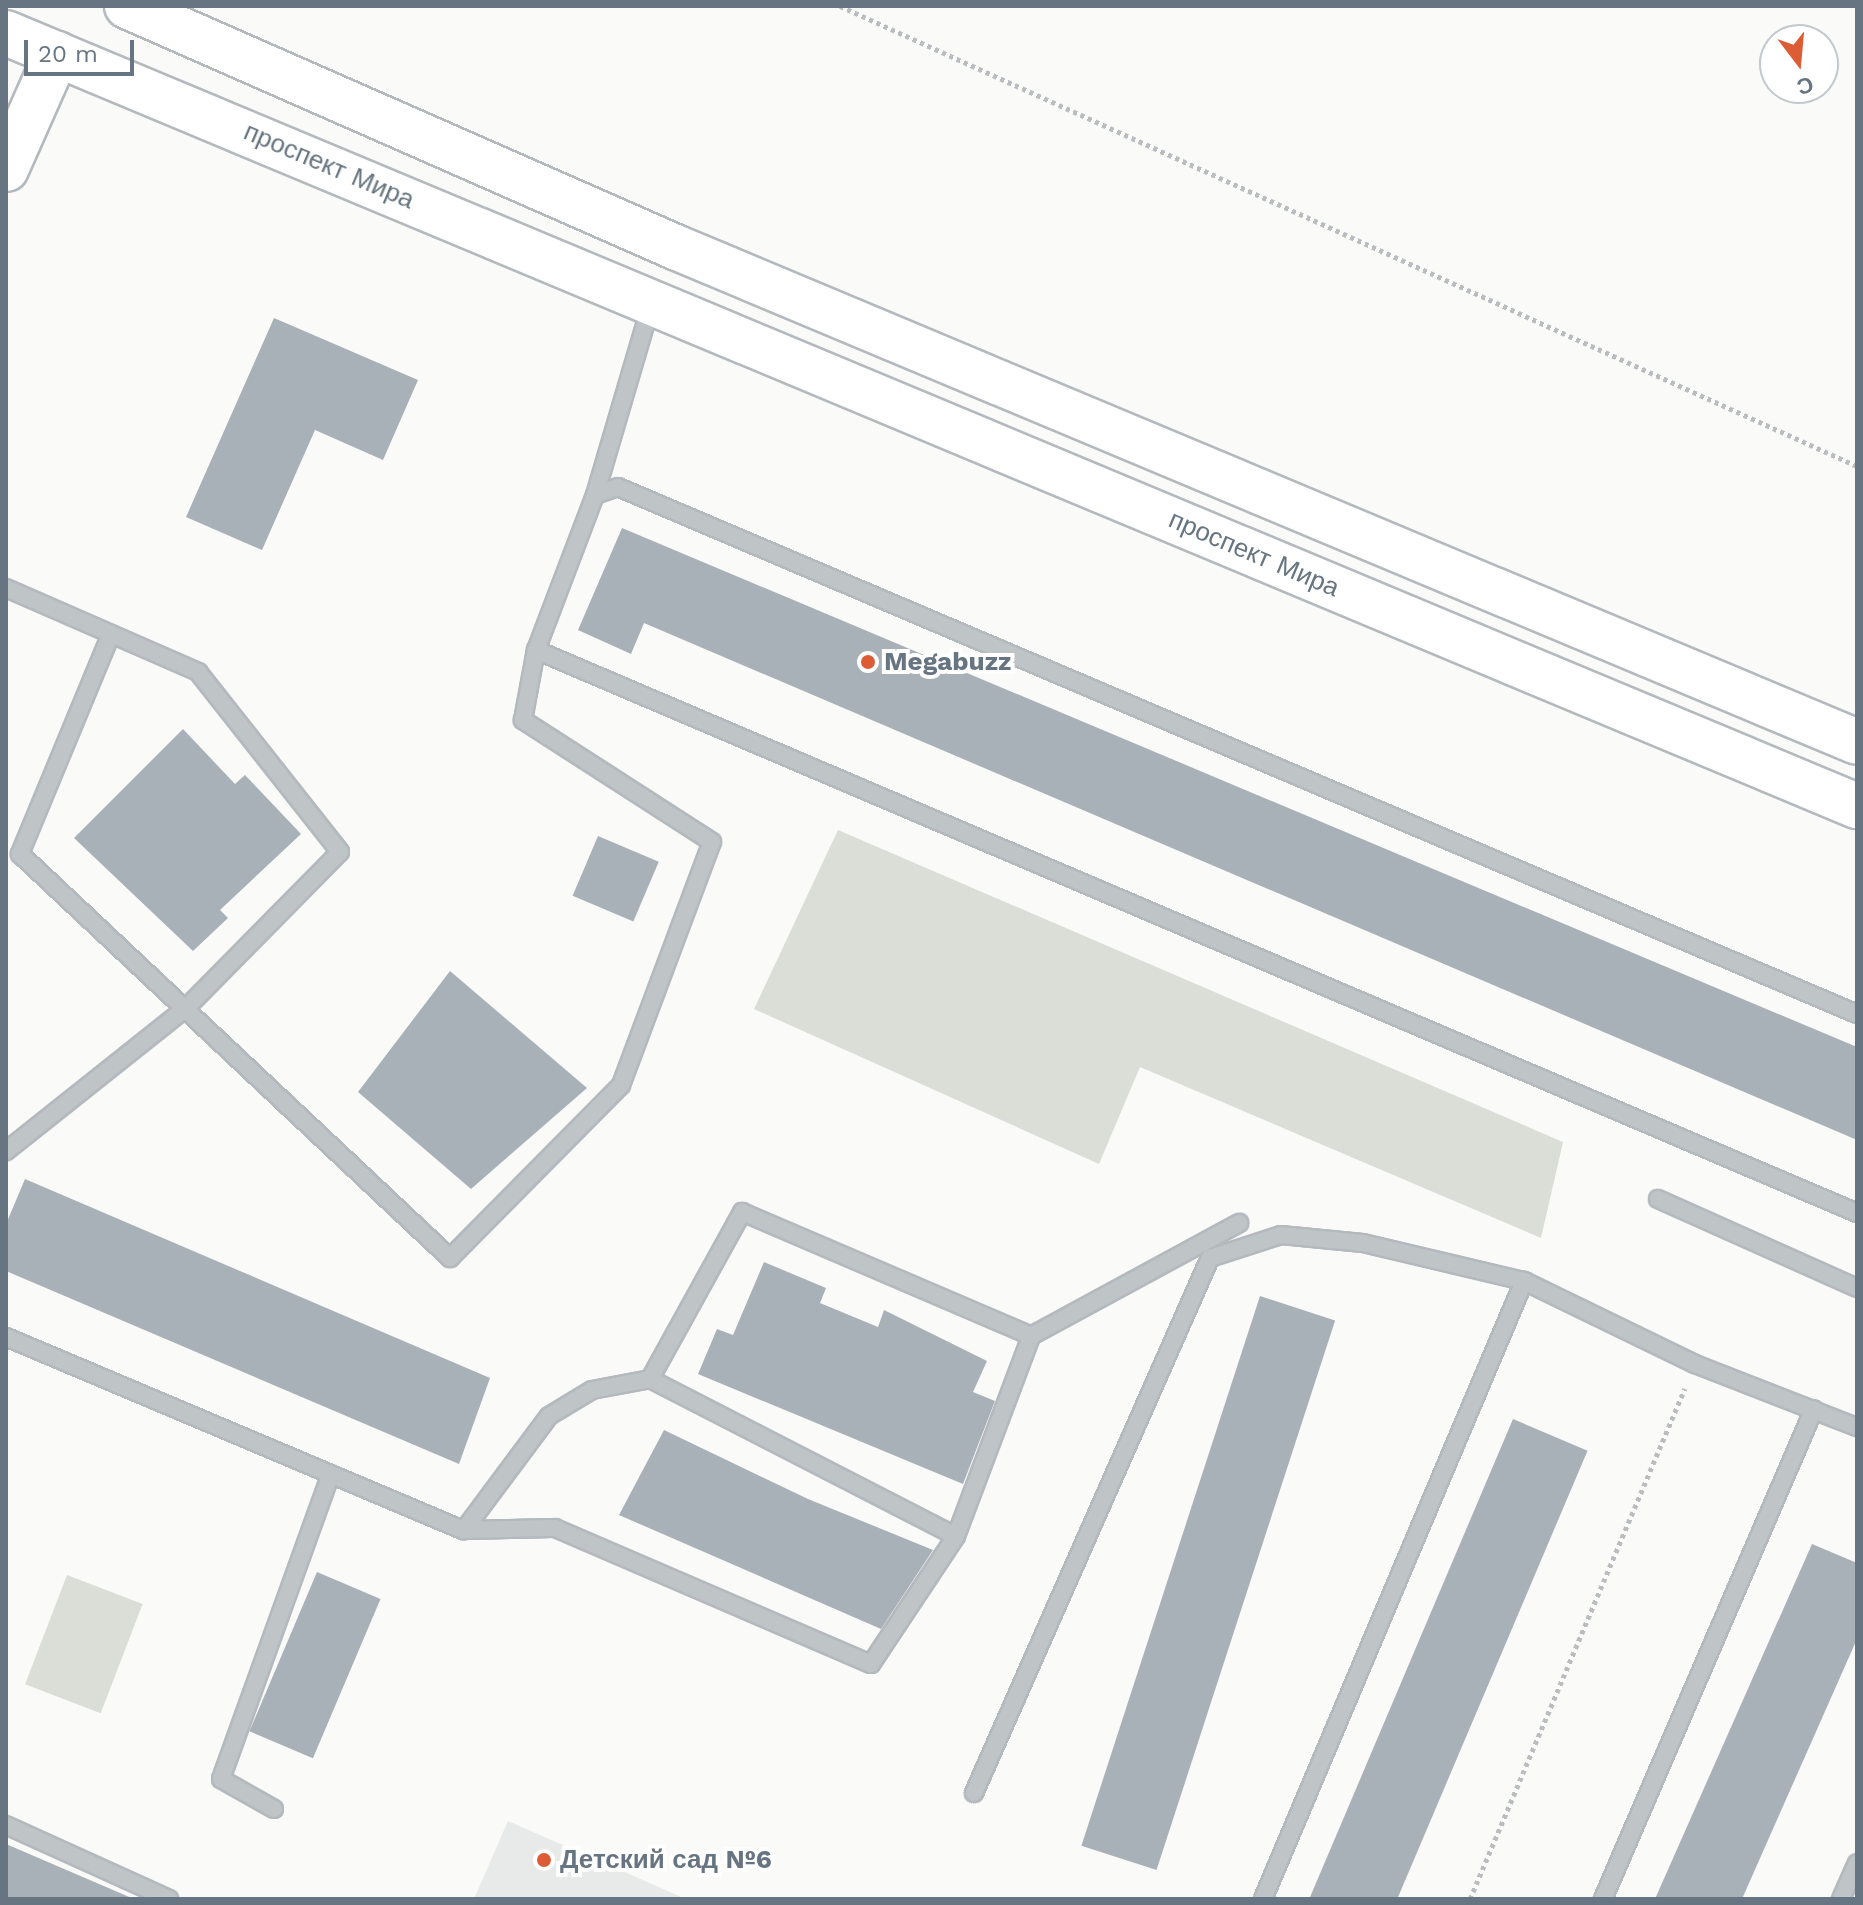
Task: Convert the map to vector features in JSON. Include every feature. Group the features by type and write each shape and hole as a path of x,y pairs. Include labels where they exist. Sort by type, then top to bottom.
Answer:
{"main road":[{"path":"127,6 675,247 1857,742"},
{"name":"проспект Мира","path":"6,33 1857,806"},
{"path":"6,169 57,54"},
{"path":"652,301 675,247"}],"lane":[{"path":"111,634 20,854 450,1258 621,1085 712,842 523,720 536,650 595,495 652,301"},
{"path":"595,495 618,487 1857,1014"},
{"path":"6,588 198,672 340,852 186,1008 6,1151"},
{"path":"536,650 1857,1213"},
{"path":"1658,1199 1857,1288"},
{"path":"650,1379 742,1212 1031,1336"},
{"path":"7,1338 464,1530 555,1528 871,1664 956,1536 1031,1336 1239,1223"},
{"path":"974,1793 1210,1258 1281,1235 1363,1243 1524,1281 1695,1364 1857,1427"},
{"path":"1263,1899 1524,1281"},
{"path":"464,1530 549,1416 592,1390 650,1379 956,1536"},
{"path":"1603,1899 1814,1409"},
{"path":"274,1809 221,1779 331,1474"},
{"path":"6,1825 169,1899"},
{"path":"1841,1899 1857,1863"}],"path":[{"path":"840,6 1857,466"},
{"path":"1470,1899 1695,1364"}],"shaded area":[{"path":"838,830 1563,1142 1541,1238 1140,1067 1099,1164 754,1009"},
{"path":"67,1575 143,1604 101,1713 25,1684"},
{"name":"Детский сад №6","path":"508,1821 686,1899 474,1899"}],"building":[{"path":"274,318 418,380 383,460 315,430 262,550 186,517"},
{"path":"622,528 1857,1047 1857,1140 644,623 631,654 578,630"},
{"path":"183,729 235,784 245,775 301,834 220,910 228,918 193,951 74,838"},
{"path":"598,836 659,862 633,922 573,896"},
{"path":"450,971 587,1088 471,1189 358,1092"},
{"path":"25,1179 490,1378 459,1464 6,1271 6,1224"},
{"path":"764,1262 826,1288 820,1303 878,1327 884,1310 987,1361 973,1392 995,1401 963,1484 698,1374 717,1329 733,1335"},
{"path":"1260,1296 1335,1320 1157,1870 1081,1846"},
{"path":"1513,1419 1588,1451 1397,1899 1309,1899"},
{"path":"664,1430 808,1499 933,1550 881,1629 619,1515"},
{"path":"1812,1544 1857,1563 1857,1639 1742,1899 1655,1899"},
{"path":"317,1572 381,1599 313,1758 249,1731"},
{"path":"6,1844 134,1899 6,1899"}],"place":[{"name":"Megabuzz","path":"868,662"},
{"name":"Детский сад №6","path":"544,1860"}]}
